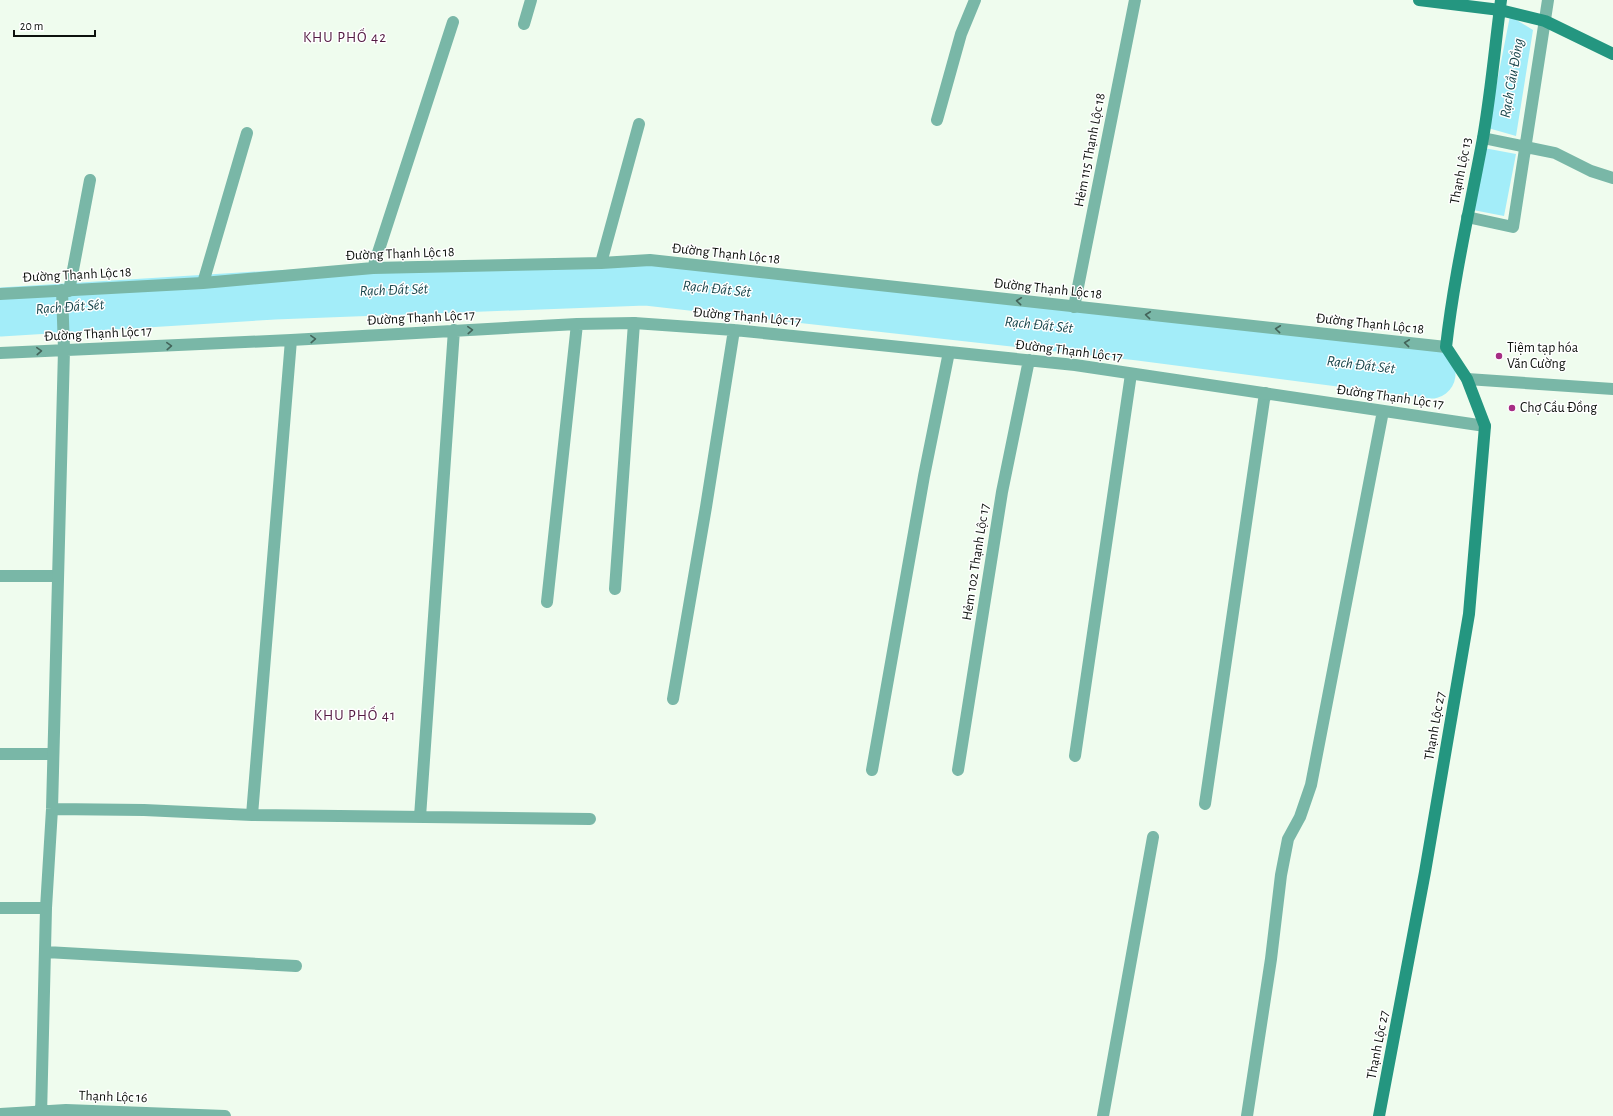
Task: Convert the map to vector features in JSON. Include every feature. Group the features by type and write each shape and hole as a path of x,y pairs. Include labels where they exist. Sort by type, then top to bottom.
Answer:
{"street":[{"path":"524,24 531,0"},
{"path":"937,120 961,34 975,0"},
{"name":"Hẻm 115 Thạnh Lộc 18","path":"1074,307 1135,0"},
{"path":"1419,0 1500,5 1545,21 1613,54"},
{"path":"1467,217 1513,227 1548,0"},
{"name":"Thạnh Lộc 13","path":"1446,347 1453,289 1483,138 1500,5"},
{"path":"373,268 453,22"},
{"path":"601,263 639,124"},
{"path":"203,283 247,133"},
{"path":"1483,138 1555,153 1591,171 1613,178"},
{"path":"41,1114 46,908 52,809 52,754 64,345 64,292 90,180"},
{"name":"Đường Thạnh Lộc 18","path":"0,294 64,292 203,283 373,268 601,263 650,260 1446,347"},
{"path":"615,589 634,323"},
{"name":"Đường Thạnh Lộc 17","path":"0,354 64,345 291,340 454,330 577,324 634,323 734,330 1029,360 1485,426"},
{"path":"547,602 577,324"},
{"path":"420,817 454,330"},
{"path":"673,699 706,507 734,330"},
{"path":"252,815 291,340"},
{"name":"Thạnh Lộc 27","path":"1380,1116 1426,872 1469,614 1485,426 1467,379 1446,347"},
{"path":"872,770 924,476 949,352"},
{"name":"Hẻm 102 Thạnh Lộc 17","path":"958,770 1002,492 1029,360"},
{"path":"1075,756 1131,374"},
{"path":"1467,379 1613,388"},
{"path":"1205,804 1265,394"},
{"path":"1248,1116 1271,959 1281,875 1288,839 1300,818 1311,785 1383,411"},
{"path":"0,576 57,576"},
{"path":"0,754 52,754"},
{"path":"52,809 144,810 252,815 590,819"},
{"path":"1103,1116 1153,837"},
{"path":"0,908 46,908"},
{"path":"46,952 296,966"},
{"name":"Thạnh Lộc 16","path":"0,1114 41,1114 66,1110 225,1116"}],"water":[{"name":"Rạch Cầu Đồng","path":"1510,16 1533,30 1516,136 1488,128"},
{"path":"1484,148 1516,154 1504,216 1473,210"}],"waterway":[{"name":"Rạch Đất Sét","path":"0,312 274,295 645,281 1138,336 1431,374"}],"place":[{"name":"Tiệm tạp hóa Văn Cường","path":"1499,356"},
{"name":"Chợ Cầu Đồng","path":"1512,408"}],"district":[{"name":"KHU PHỐ 42","path":"345,37"},
{"name":"KHU PHỐ 41","path":"355,715"}]}
